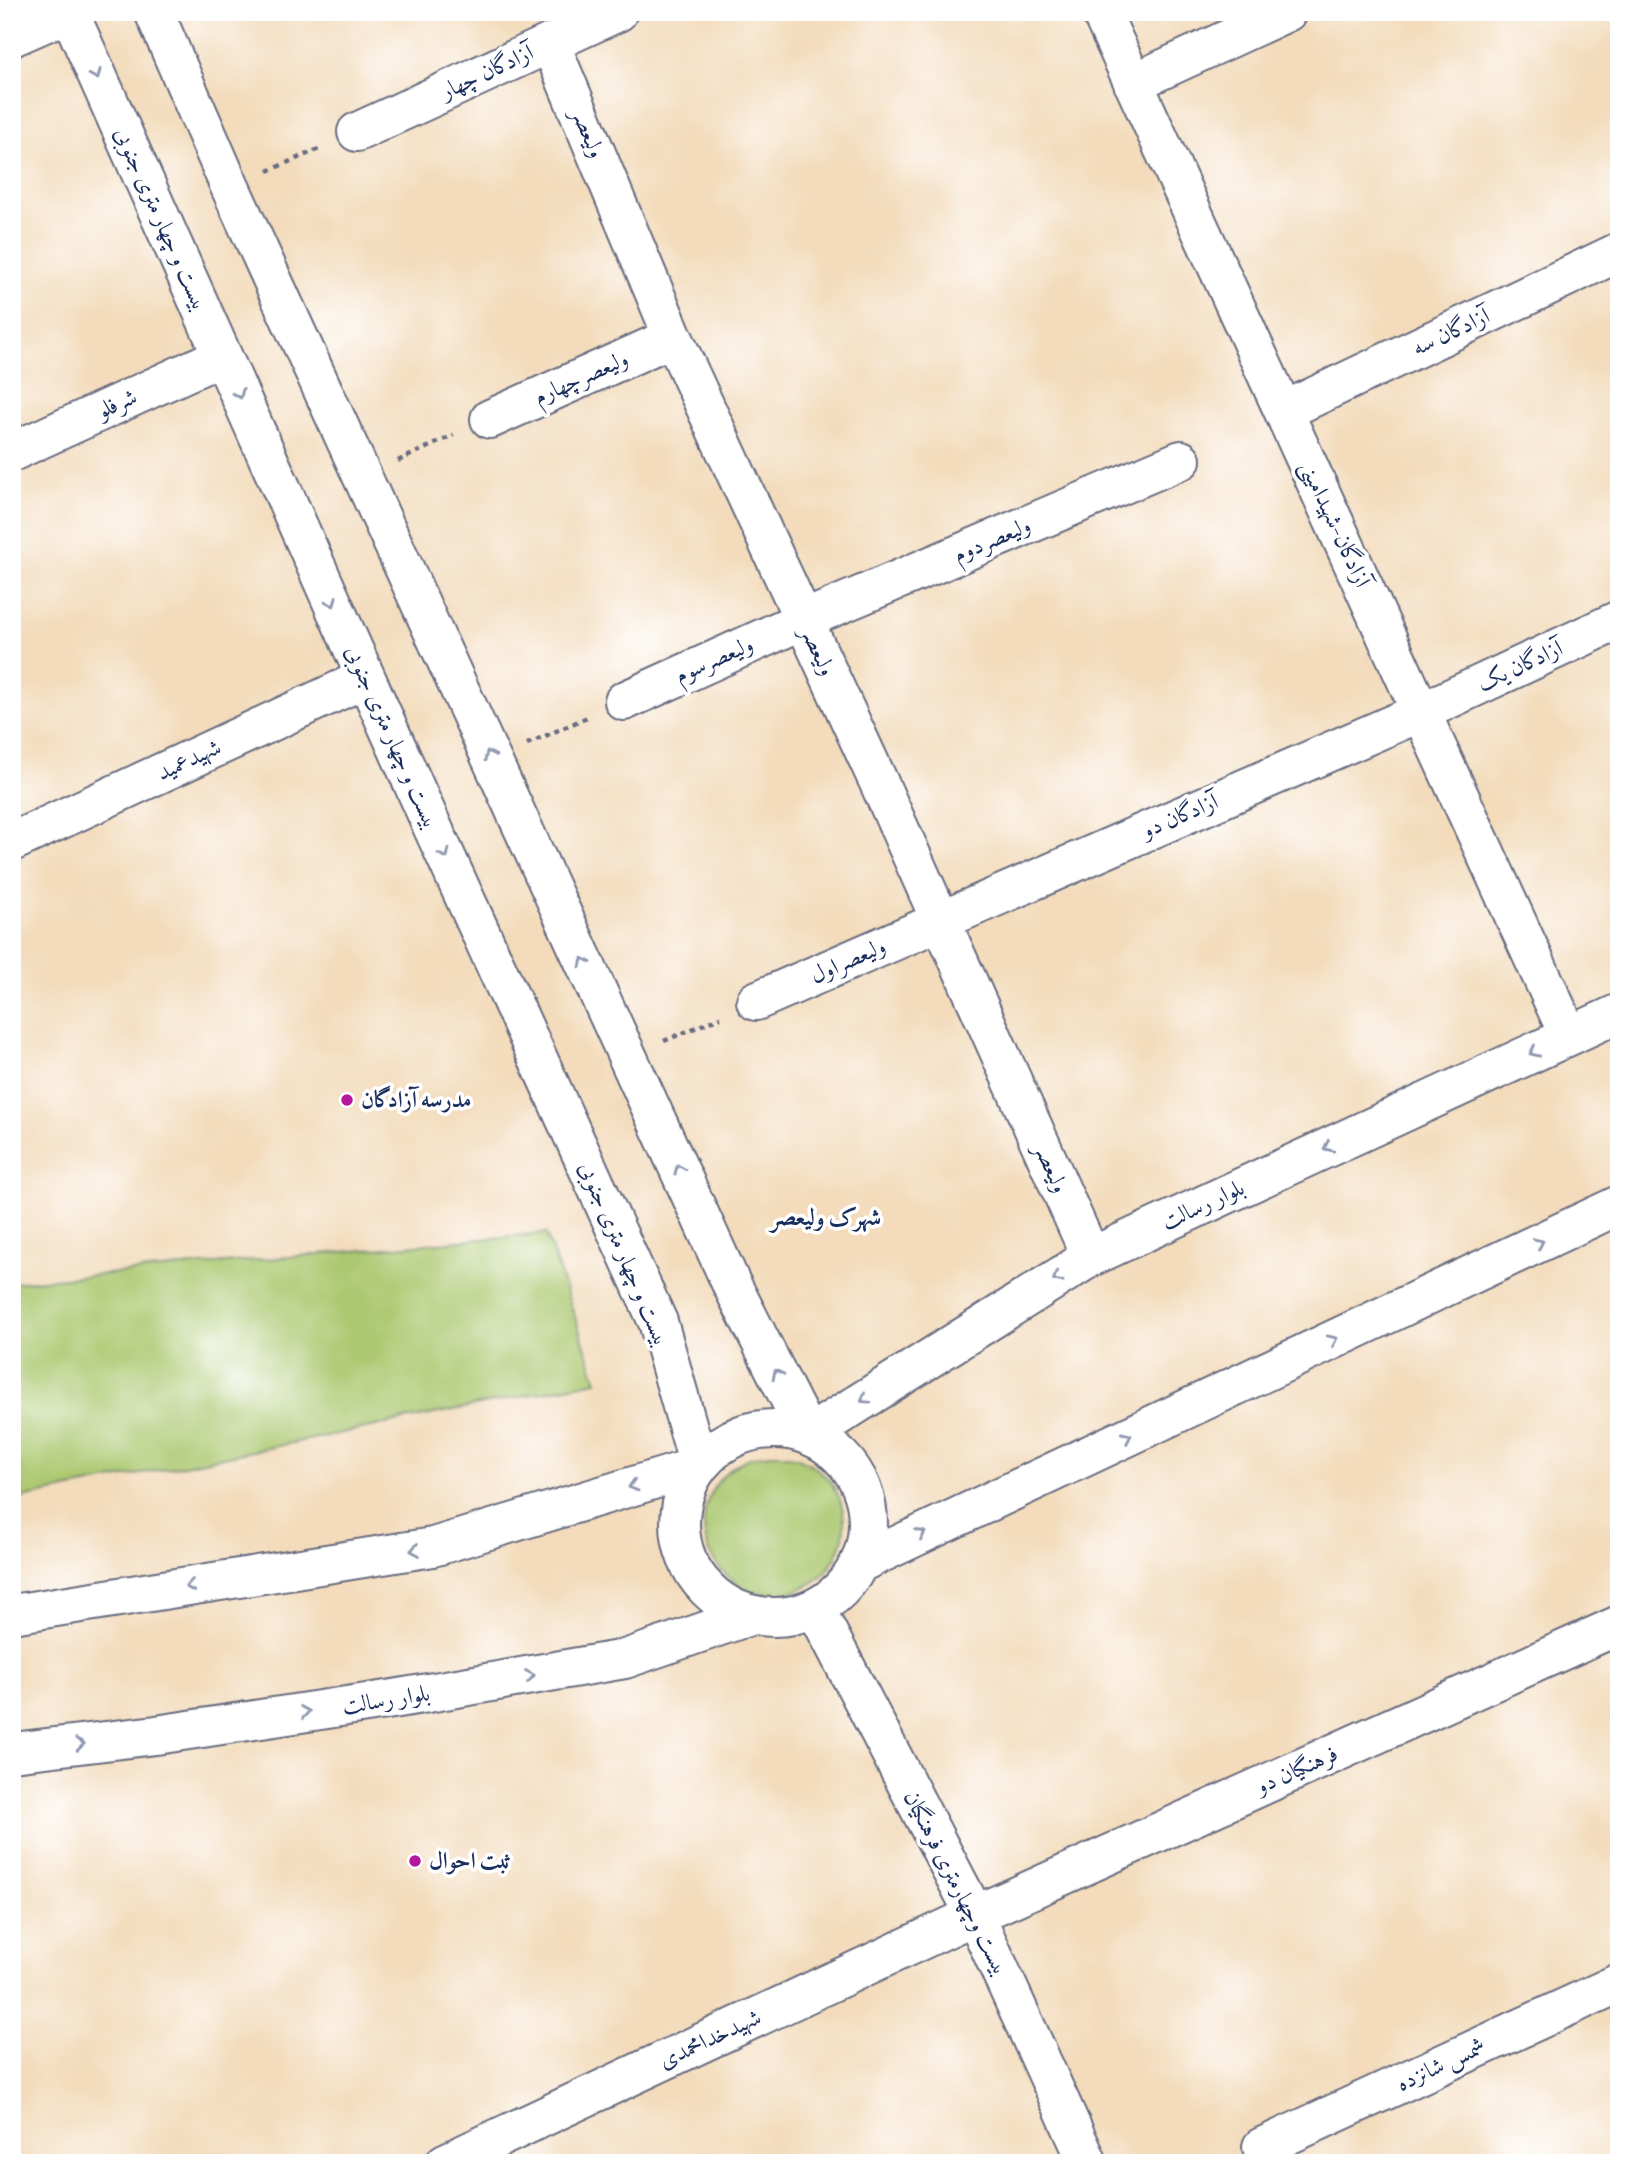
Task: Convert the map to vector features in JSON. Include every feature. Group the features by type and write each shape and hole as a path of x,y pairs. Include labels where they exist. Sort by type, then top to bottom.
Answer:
{"street":[{"path":"12,37 69,12"},
{"name":"بیست و چهار متری جنوبی","path":"69,12 366,678 658,1322 699,1466"},
{"path":"154,12 230,187 730,1281 808,1435"},
{"name":"آزادگان چهار","path":"357,132 618,12"},
{"name":"آزادگان-شهیدامینی","path":"1101,12 1569,1036"},
{"path":"1133,83 1286,12"},
{"name":"ولیعصر","path":"550,43 673,337 1091,1257"},
{"name":"آزادگان سه","path":"1284,411 1619,252"},
{"name":"ولیعصرچهارم","path":"490,419 673,337"},
{"name":"شرفلو","path":"12,452 222,356"},
{"name":"ولیعصردوم","path":"803,620 1181,460"},
{"name":"ولیعصرسوم","path":"624,701 803,620"},
{"name":"آزادگان یک","path":"1421,712 1619,620"},
{"name":"شهیدعمید","path":"12,842 366,678"},
{"name":"آزادگان دو","path":"940,920 1421,712"},
{"name":"ولیعصراول","path":"756,1001 940,920"},
{"name":"بلوار رسالت","path":"808,1435 1091,1257 1619,1013"},
{"path":"860,1563 1619,1205"},
{"path":"778,1429 808,1435 834,1450 855,1474 866,1502 868,1533 860,1563 841,1589 815,1608 784,1616 752,1615 723,1602 700,1582 685,1555 680,1525 684,1494 699,1466 720,1446 748,1433 778,1429"},
{"path":"12,1614 433,1547 699,1466"},
{"name":"بیست وچهارمتری فرهنگیان","path":"815,1608 975,1914 1088,2163"},
{"name":"بلوار رسالت","path":"12,1752 156,1735 393,1699 625,1659 752,1615"},
{"name":"فرهنگیان دو","path":"975,1914 1619,1625"},
{"name":"شهیدخدامحمدی","path":"445,2163 975,1914"},
{"name":"شمس شانزده","path":"1262,2147 1619,1983"}],"path":[{"path":"230,187 357,132"},
{"path":"362,477 490,419"},
{"path":"491,760 624,701"},
{"path":"628,1056 756,1001"}],"green space":[{"path":"546,1233 597,1381 12,1500 12,1283"},
{"path":"774,1454 801,1459 823,1475 839,1497 844,1524 839,1551 823,1573 801,1589 774,1594 747,1589 725,1573 709,1551 704,1524 709,1497 725,1475 747,1459"}],"place":[{"name":"مدرسه آزادگان","path":"347,1100"},
{"name":"ثبت احوال","path":"415,1861"}],"district":[{"name":"شهرک ولیعصر","path":"826,1218"}]}
